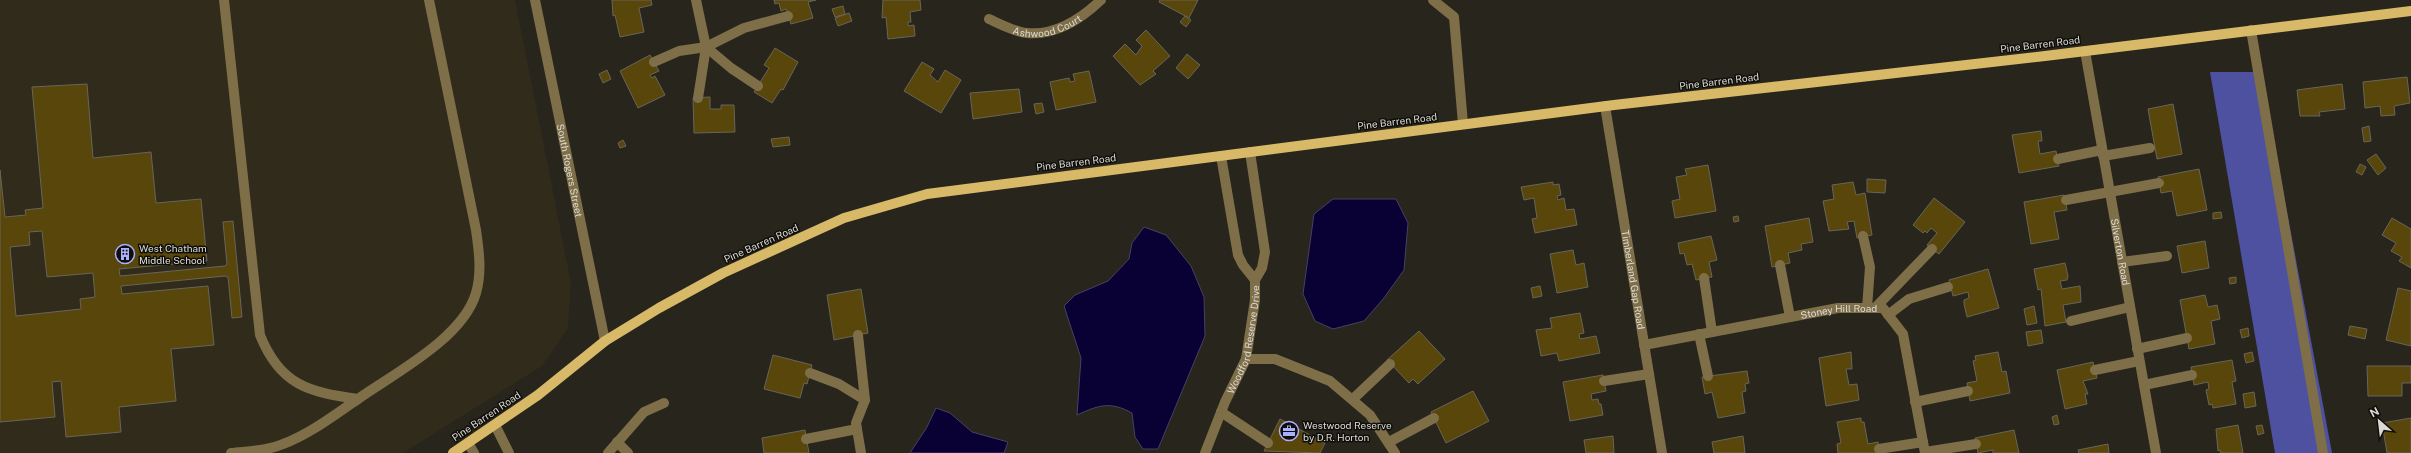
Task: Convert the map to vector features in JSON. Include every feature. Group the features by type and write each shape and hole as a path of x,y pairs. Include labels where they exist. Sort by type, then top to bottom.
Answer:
{"main road":[{"name":"Pine Barren Road","path":"453,453 538,395 605,342 659,308 723,273 851,216 928,194 1605,106 2085,51 2411,10"}],"street":[{"path":"224,0 260,335 273,361 297,384 312,392 358,399"},
{"path":"231,453 263,450 283,445 321,424 444,339 457,326 476,294 479,275 476,230 429,0"},
{"name":"South Rogers Street","path":"535,0 605,342"},
{"path":"696,0 706,47 698,98"},
{"name":"Ashwood Court","path":"989,19 1026,33 1049,31 1069,25 1087,13 1101,0"},
{"path":"1433,0 1454,17 1463,124"},
{"path":"654,62 679,52 706,47 744,28 788,16"},
{"path":"2251,30 2323,453"},
{"path":"706,47 731,68 758,86"},
{"name":"Silverton Road","path":"2085,51 2156,453"},
{"name":"Timberland Gap Road","path":"1605,106 1662,453"},
{"path":"2058,159 2150,148"},
{"name":"Woodford Reserve Drive","path":"1205,453 1221,412 1246,359 1255,300 1255,280 1262,268 1265,252 1250,152"},
{"path":"1221,156 1238,255 1243,265 1255,280"},
{"path":"2066,200 2159,183"},
{"path":"1863,236 1870,267 1871,308"},
{"path":"1871,308 1932,249"},
{"path":"2122,262 2166,256"},
{"path":"1780,265 1790,317"},
{"path":"1704,278 1712,332"},
{"path":"1888,315 1909,299 1948,287"},
{"path":"2071,320 2130,307"},
{"name":"Stoney Hill Road","path":"1644,345 1838,308 1883,308 1903,334 1924,449"},
{"path":"1699,334 1708,376"},
{"path":"858,335 865,400 856,423 861,453"},
{"path":"2137,349 2187,338"},
{"path":"1246,359 1275,359 1330,381 1370,415 1395,453"},
{"path":"2095,370 2139,361"},
{"path":"1353,399 1390,364"},
{"path":"810,373 839,384 865,400"},
{"path":"1604,381 1649,374"},
{"path":"2144,385 2192,375"},
{"path":"1915,402 1968,391"},
{"path":"608,453 644,412 664,403"},
{"path":"1221,412 1268,443"},
{"path":"1389,442 1434,418"},
{"path":"495,425 509,453"},
{"path":"806,438 857,429"},
{"path":"617,442 628,453"},
{"path":"468,443 474,453"},
{"path":"1880,449 1924,449 1976,444"}],"shaded area":[{"path":"0,0 515,0 571,283 568,328 542,366 403,453 0,453"},
{"path":"2210,72 2261,72 2332,453 2275,453"},
{"path":"1333,199 1396,199 1408,223 1404,270 1384,298 1364,321 1333,329 1315,321 1303,294 1314,214"},
{"path":"1144,227 1166,235 1191,266 1204,297 1205,336 1158,449 1143,449 1135,437 1132,413 1124,409 1104,406 1077,415 1081,358 1064,306 1075,295 1108,281 1129,259 1132,243"},
{"path":"936,408 950,413 972,432 1008,442 1004,453 910,453 927,427"}],"building":[{"path":"612,0 651,0 652,5 639,8 644,32 620,37 615,15 613,16"},
{"path":"774,0 816,0 808,2 813,18 791,24 786,9 781,11 779,3 775,4"},
{"path":"883,0 920,0 921,10 910,12 911,22 908,22 908,26 914,25 915,36 888,39 886,17 882,18"},
{"path":"1160,0 1198,0 1189,18 1159,2"},
{"path":"843,6 845,14 835,17 832,9"},
{"path":"849,13 852,21 838,26 835,18"},
{"path":"1185,16 1191,20 1186,27 1180,22"},
{"path":"1146,30 1170,56 1153,71 1156,74 1140,85 1113,56 1125,44 1136,55 1142,46 1136,40"},
{"path":"775,48 798,62 783,90 781,89 772,103 754,92 769,68 764,65"},
{"path":"1187,54 1200,65 1188,79 1176,68"},
{"path":"650,55 659,71 650,75 652,78 655,76 665,95 638,108 620,71"},
{"path":"922,62 934,69 930,75 938,82 945,70 961,80 941,113 904,91"},
{"path":"607,70 611,79 603,83 599,74"},
{"path":"1089,71 1096,102 1056,110 1050,82 1069,78 1070,82 1075,81 1073,74"},
{"path":"2407,77 2410,103 2394,106 2395,115 2381,116 2380,106 2365,108 2363,82"},
{"name":"West Chatham Middle School","path":"87,84 93,158 151,152 156,203 201,199 207,261 119,269 120,276 225,266 227,264 223,222 233,221 242,317 232,318 228,277 225,276 121,286 122,294 208,286 214,345 171,349 176,401 119,407 121,432 66,437 61,381 52,382 55,417 0,422 0,170 5,217 26,215 25,210 43,208 32,87","holes":["42,231 47,277 93,273 95,297 80,299 81,309 16,316 10,247 30,245 29,232"]},
{"path":"2342,84 2345,109 2319,112 2320,116 2300,116 2297,90"},
{"path":"1019,89 1022,112 973,119 970,93"},
{"path":"710,97 710,109 721,109 721,105 734,105 735,132 694,133 693,98"},
{"path":"1042,103 1044,112 1036,114 1034,104"},
{"path":"2173,104 2182,154 2157,159 2148,109"},
{"path":"2369,126 2371,141 2364,142 2362,128"},
{"path":"2041,131 2042,141 2038,141 2040,154 2056,151 2059,166 2019,173 2012,135"},
{"path":"789,137 790,145 773,147 771,139"},
{"path":"623,140 626,146 620,148 618,143"},
{"path":"2376,154 2386,168 2378,175 2367,160"},
{"path":"2360,164 2366,167 2362,175 2356,172"},
{"path":"1708,165 1716,211 1675,218 1672,201 1680,199 1676,177 1687,175 1685,169"},
{"path":"2199,169 2207,210 2177,216 2172,191 2161,193 2158,177"},
{"path":"1867,179 1886,180 1885,193 1867,192"},
{"path":"1553,182 1553,185 1559,184 1561,195 1557,196 1558,200 1564,198 1566,210 1574,209 1577,225 1535,233 1532,219 1537,218 1534,198 1524,200 1521,187"},
{"path":"1853,182 1856,195 1865,193 1872,235 1857,238 1854,221 1847,222 1849,229 1829,231 1823,201 1834,199 1832,185"},
{"path":"2064,195 2067,210 2054,212 2059,239 2031,244 2024,202"},
{"path":"1934,198 1965,222 1939,254 1927,245 1937,233 1931,228 1927,233 1925,231 1923,233 1913,225"},
{"path":"2221,212 2222,218 2213,219 2213,213"},
{"path":"1738,216 1739,221 1734,222 1733,217"},
{"path":"1809,218 1813,242 1801,244 1802,250 1788,253 1790,263 1772,267 1765,226"},
{"path":"2392,218 2411,229 2411,268 2399,261 2402,257 2391,251 2396,243 2382,235"},
{"path":"1711,236 1717,260 1709,262 1712,277 1696,280 1692,264 1687,265 1684,253 1680,254 1678,243"},
{"path":"2205,241 2209,268 2182,273 2177,246"},
{"path":"1573,250 1576,265 1584,263 1588,287 1557,293 1550,254"},
{"path":"2065,263 2068,276 2067,280 2060,281 2062,289 2080,286 2081,302 2063,305 2066,322 2045,326 2041,289 2038,290 2034,269"},
{"path":"1988,269 1999,308 1967,317 1964,300 1969,298 1968,292 1953,296 1949,280"},
{"path":"2236,277 2236,283 2230,284 2229,278"},
{"path":"1540,286 1542,296 1533,298 1531,288"},
{"path":"2398,288 2411,291 2411,346 2386,340"},
{"path":"861,289 868,333 834,340 827,295"},
{"path":"2205,295 2208,307 2217,305 2220,319 2211,321 2215,344 2189,349 2180,300"},
{"path":"2034,306 2037,323 2027,325 2024,309"},
{"path":"1580,313 1584,333 1579,334 1580,339 1596,336 1600,353 1559,361 1557,353 1541,356 1536,330 1552,328 1550,318"},
{"path":"2350,326 2367,329 2365,339 2348,335"},
{"path":"2248,328 2249,336 2242,338 2240,330"},
{"path":"2041,330 2043,343 2028,346 2026,332"},
{"path":"1419,331 1445,359 1418,384 1413,379 1409,383 1387,360"},
{"path":"1851,352 1852,369 1846,369 1849,385 1857,384 1859,400 1826,406 1819,358"},
{"path":"1998,352 2002,372 2006,371 2010,393 1970,401 1967,383 1977,381 1973,361 1976,360 1975,356"},
{"path":"2252,352 2254,361 2246,363 2244,354"},
{"path":"773,355 812,365 807,384 804,383 800,398 764,389"},
{"path":"2232,360 2236,381 2232,382 2236,404 2213,408 2212,404 2209,405 2206,390 2209,389 2208,382 2194,385 2191,367"},
{"path":"2093,362 2097,378 2083,381 2088,394 2085,394 2087,404 2065,409 2057,370"},
{"path":"2367,366 2411,366 2411,383 2402,383 2402,396 2368,396"},
{"path":"1747,371 1749,383 1745,384 1746,391 1742,392 1745,413 1718,418 1712,392 1705,394 1702,377"},
{"path":"1603,375 1606,391 1591,394 1592,400 1598,399 1599,404 1601,404 1603,415 1570,421 1563,382"},
{"path":"1473,391 1489,421 1446,443 1431,412"},
{"path":"2254,392 2256,406 2245,408 2243,394"},
{"path":"2057,415 2059,424 2054,425 2052,417"},
{"path":"1861,418 1861,422 1864,422 1868,444 1878,442 1880,453 1838,453 1837,444 1841,443 1837,422"},
{"path":"2411,418 2411,453 2387,453 2382,423"},
{"name":"Westwood Reserve by D.R. Horton","path":"1280,419 1325,443 1320,453 1264,451"},
{"path":"2238,425 2243,453 2221,453 2220,450 2218,451 2216,429"},
{"path":"2262,425 2264,433 2258,435 2256,426"},
{"path":"805,430 809,453 764,453 762,438"},
{"path":"2014,430 2019,453 1993,453 1993,450 1978,453 1975,438"},
{"path":"1613,436 1614,453 1586,453 1584,440"},
{"path":"1743,436 1745,453 1714,453 1712,442"},
{"path":"2108,444 2109,453 2079,453 2078,450"}],"place":[{"name":"West Chatham Middle School","path":"125,254"},
{"name":"Westwood Reserve by D.R. Horton","path":"1289,431"}]}
